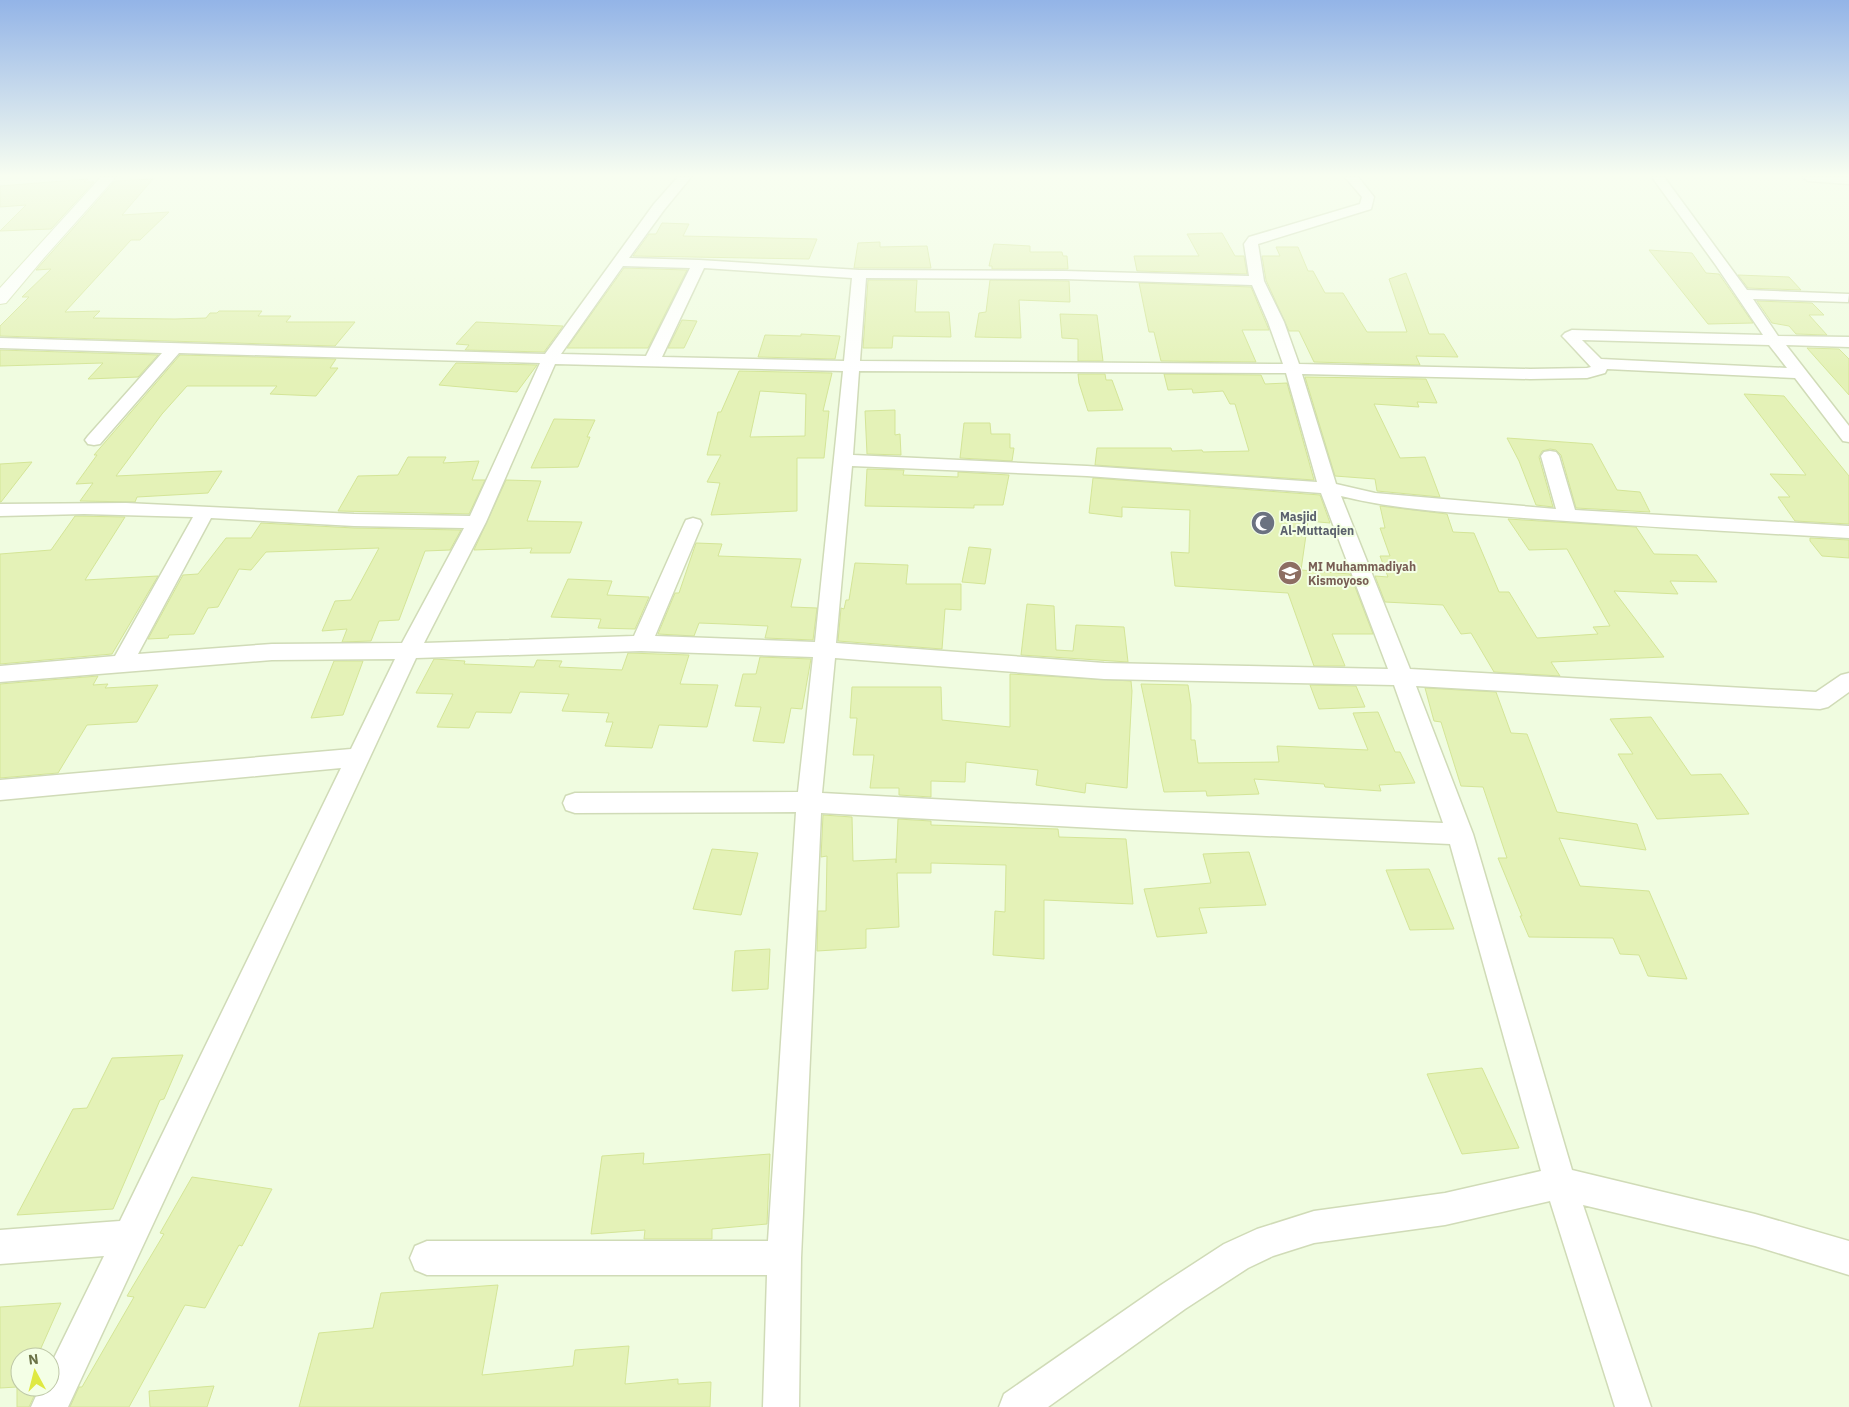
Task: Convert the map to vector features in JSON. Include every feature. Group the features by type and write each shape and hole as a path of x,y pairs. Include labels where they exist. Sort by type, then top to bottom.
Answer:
{"street":[{"path":"0,299 48,243"},
{"path":"49,1407 409,651 477,522 550,358 633,243"},
{"path":"1253,243 1257,281 1276,322 1292,368 1328,488 1402,677 1460,834 1560,1183 1632,1407"},
{"path":"1705,243 1773,339 1849,437"},
{"path":"619,262 699,264 860,274 1065,275 1257,281"},
{"path":"652,361 699,264"},
{"path":"781,1407 784,1258 809,802 844,460 860,274"},
{"path":"1742,294 1848,298"},
{"path":"0,343 853,366 1292,368 1520,374 1587,373 1599,370 1598,364 1570,336 1849,342"},
{"path":"94,440 174,349"},
{"path":"1598,364 1799,373"},
{"path":"1550,456 1567,515"},
{"path":"844,460 1087,471 1328,488 1375,499 1567,515 1849,532"},
{"path":"0,510 34,508 205,512 338,519 477,522"},
{"path":"122,663 205,512"},
{"path":"641,643 694,524"},
{"path":"0,674 272,652 409,651 641,643 824,650 1104,671 1402,677 1820,701 1849,681"},
{"path":"0,790 359,757"},
{"path":"575,803 809,802 1133,820 1460,834"},
{"path":"1017,1407 1181,1292 1236,1256 1270,1241 1314,1227 1376,1216 1445,1209 1560,1183 1755,1230 1849,1258"},
{"path":"0,1247 130,1237"},
{"path":"427,1258 784,1258"}],"building":[{"path":"60,243 129,243 65,312 100,311 93,318 175,319 206,318 210,313 217,313 219,311 262,311 258,316 291,316 286,322 355,322 335,346 0,336 0,326 29,297 22,297 51,269 36,270"},
{"path":"643,243 816,243 809,259 633,256"},
{"path":"858,243 880,243 880,247 927,246 931,268 854,268"},
{"path":"1192,243 1227,243 1235,256 1244,256 1247,274 1137,271 1134,256 1199,256"},
{"path":"994,244 1030,246 1030,252 1062,252 1063,256 1067,256 1068,269 992,269 992,266 989,266"},
{"path":"1276,247 1298,247 1308,271 1313,271 1325,293 1343,293 1367,332 1407,332 1389,279 1406,273 1429,334 1444,334 1458,357 1416,356 1420,365 1314,362 1299,331 1289,331 1266,280 1262,256 1280,256"},
{"path":"1649,250 1692,253 1706,273 1719,274 1753,323 1708,324"},
{"path":"624,268 687,270 648,348 567,348"},
{"path":"1738,275 1789,277 1801,290 1748,288"},
{"path":"868,280 917,280 915,312 949,312 951,337 893,336 892,348 863,348"},
{"path":"990,280 1069,281 1070,302 1019,300 1021,338 975,337 979,313 986,312"},
{"path":"1139,283 1251,287 1269,330 1242,330 1256,362 1161,361 1154,332 1149,332"},
{"path":"1757,301 1812,303 1824,315 1809,315 1827,335 1796,334 1789,326 1772,323"},
{"path":"1060,314 1097,315 1103,361 1078,361 1078,339 1062,338"},
{"path":"682,320 697,321 684,348 668,348"},
{"path":"476,322 563,326 544,352 465,350 469,345 456,344"},
{"path":"801,334 840,336 835,359 758,357 765,335 801,336"},
{"path":"1807,348 1839,349 1849,359 1849,395"},
{"path":"0,350 158,355 138,377 88,379 103,363 0,366"},
{"path":"180,355 336,359 330,368 338,368 316,396 270,394 277,386 187,386 162,414 116,476 222,471 208,493 137,497 135,502 80,501 93,483 76,484 97,455 94,455"},
{"path":"456,363 537,365 517,392 439,385"},
{"path":"739,371 832,373 823,411 829,411 824,458 797,458 797,511 711,515 720,483 707,482 721,455 707,455 718,412 721,412","holes":["760,391 806,394 805,436 750,437"]},
{"path":"1078,374 1105,374 1106,380 1112,380 1123,410 1088,411"},
{"path":"1164,374 1261,375 1265,384 1287,383 1314,480 1095,465 1097,448 1171,448 1172,451 1202,450 1203,452 1249,451 1235,404 1230,404 1223,391 1193,393 1192,389 1168,390"},
{"path":"1305,377 1426,379 1437,403 1417,402 1419,407 1374,404 1400,458 1425,457 1440,497 1377,491 1375,479 1335,476"},
{"path":"1744,394 1784,396 1849,476 1849,524 1795,521 1778,497 1790,497 1770,474 1806,475"},
{"path":"895,410 895,435 900,434 901,455 867,454 865,411"},
{"path":"554,419 595,420 587,437 590,437 578,467 531,468"},
{"path":"964,423 990,423 991,434 1010,434 1010,448 1014,448 1012,461 960,458"},
{"path":"1507,438 1592,444 1617,490 1640,492 1650,512 1576,508 1561,455 1556,450 1550,449 1542,451 1539,457 1553,507 1536,505 1519,461"},
{"path":"408,457 446,457 443,463 479,461 472,480 485,480 469,514 338,511 358,476 398,475"},
{"path":"32,462 1,502 0,502 0,464"},
{"path":"867,469 904,470 903,475 958,477 958,472 1009,475 1003,505 974,505 974,508 865,506"},
{"path":"1093,478 1320,495 1330,523 1308,521 1301,570 1350,574 1373,634 1332,634 1345,666 1314,666 1288,593 1175,586 1171,552 1189,553 1190,510 1122,507 1122,517 1089,513"},
{"path":"506,480 541,481 527,521 582,522 570,553 530,553 532,548 474,550"},
{"path":"1380,506 1447,514 1453,532 1474,533 1499,592 1509,592 1537,638 1598,634 1593,627 1610,626 1567,549 1529,550 1508,519 1636,527 1654,554 1697,555 1717,582 1670,581 1678,594 1614,591 1664,657 1551,662 1560,676 1494,672 1471,633 1461,634 1443,605 1385,602 1375,576 1388,577 1380,556 1390,556 1380,528 1385,528"},
{"path":"75,516 125,517 85,580 158,576 112,654 0,664 0,554 51,550"},
{"path":"261,523 354,528 461,530 450,550 425,551 399,620 379,621 371,641 342,642 347,629 322,631 335,601 351,600 379,548 266,552 251,570 239,569 218,607 208,608 194,634 169,635 168,638 148,639 183,575 198,574 226,538 251,538"},
{"path":"1810,538 1849,540 1849,558 1822,556 1810,541"},
{"path":"696,543 722,544 718,556 801,559 791,607 817,608 813,640 765,638 768,626 725,624 699,623 694,636 658,634 675,593 679,593"},
{"path":"969,547 991,549 985,584 962,582"},
{"path":"855,563 908,565 906,584 961,584 961,610 945,609 942,649 838,641 841,608 844,609 846,600 849,600"},
{"path":"568,579 612,581 607,595 649,597 635,629 598,628 601,619 551,617"},
{"path":"1027,604 1054,606 1056,650 1073,651 1076,625 1124,627 1128,662 1021,655"},
{"path":"628,653 689,655 680,684 718,685 707,727 659,725 652,748 605,746 613,722 606,722 609,713 562,711 569,694 520,692 511,713 476,712 469,728 437,727 453,694 416,693 434,659 465,661 464,664 534,667 537,660 562,661 559,667 622,670"},
{"path":"760,657 811,659 802,709 791,708 784,743 753,741 761,707 735,706 743,674 756,674"},
{"path":"334,661 363,661 343,715 311,718"},
{"path":"1010,674 1131,681 1127,788 1086,783 1085,793 1036,785 1038,770 966,762 965,782 931,781 931,797 899,795 899,788 870,788 874,755 853,755 857,718 850,718 852,687 941,687 942,720 1010,727"},
{"path":"98,676 93,685 108,684 105,688 158,685 137,722 87,725 58,773 0,778 0,684"},
{"path":"1141,684 1188,685 1191,705 1191,740 1195,740 1198,763 1279,762 1277,746 1368,750 1353,713 1378,712 1395,752 1400,752 1415,783 1379,785 1381,791 1325,787 1324,784 1254,779 1259,794 1207,796 1206,791 1164,792"},
{"path":"1310,685 1356,686 1365,707 1319,709"},
{"path":"1425,688 1496,692 1511,733 1527,734 1557,812 1637,824 1646,850 1559,838 1580,886 1649,891 1687,979 1648,976 1639,955 1620,954 1613,938 1529,937 1498,858 1507,858 1483,787 1461,786 1441,722 1434,721"},
{"path":"1651,717 1691,775 1721,774 1749,814 1657,819 1618,754 1633,754 1610,719"},
{"path":"823,815 852,817 853,861 896,859 896,863 898,819 931,821 931,825 1058,829 1059,837 1126,839 1133,904 1044,900 1044,959 993,955 995,911 1005,912 1006,865 931,863 931,873 897,873 899,927 866,929 866,948 817,951 818,911 826,911 827,856 821,857"},
{"path":"712,849 758,853 741,915 693,909"},
{"path":"1249,852 1266,905 1199,908 1207,933 1157,937 1144,889 1211,883 1203,854"},
{"path":"1429,869 1454,929 1410,930 1386,870"},
{"path":"770,949 768,989 732,991 735,951"},
{"path":"183,1055 164,1099 160,1100 113,1209 17,1215 73,1109 87,1108 112,1058"},
{"path":"1482,1068 1519,1148 1462,1154 1427,1074"},
{"path":"644,1153 643,1164 770,1154 767,1224 712,1229 712,1239 644,1239 645,1230 591,1234 602,1156"},
{"path":"192,1177 272,1189 242,1246 239,1245 205,1308 185,1305 129,1407 70,1407 79,1387 82,1387 134,1297 127,1296 164,1234 160,1233"},
{"path":"498,1285 482,1375 573,1366 575,1350 629,1346 625,1384 678,1379 678,1384 711,1382 710,1407 299,1407 319,1333 373,1328 381,1293"},
{"path":"61,1303 41,1347 10,1347 10,1387 0,1388 0,1307"},
{"path":"214,1386 207,1407 150,1407 149,1391"},
{"path":"17,1397 34,1397 29,1407 17,1407"}],"place":[{"name":"Masjid Al-Muttaqien","path":"1263,523"},
{"name":"MI Muhammadiyah Kismoyoso","path":"1290,573"}]}
